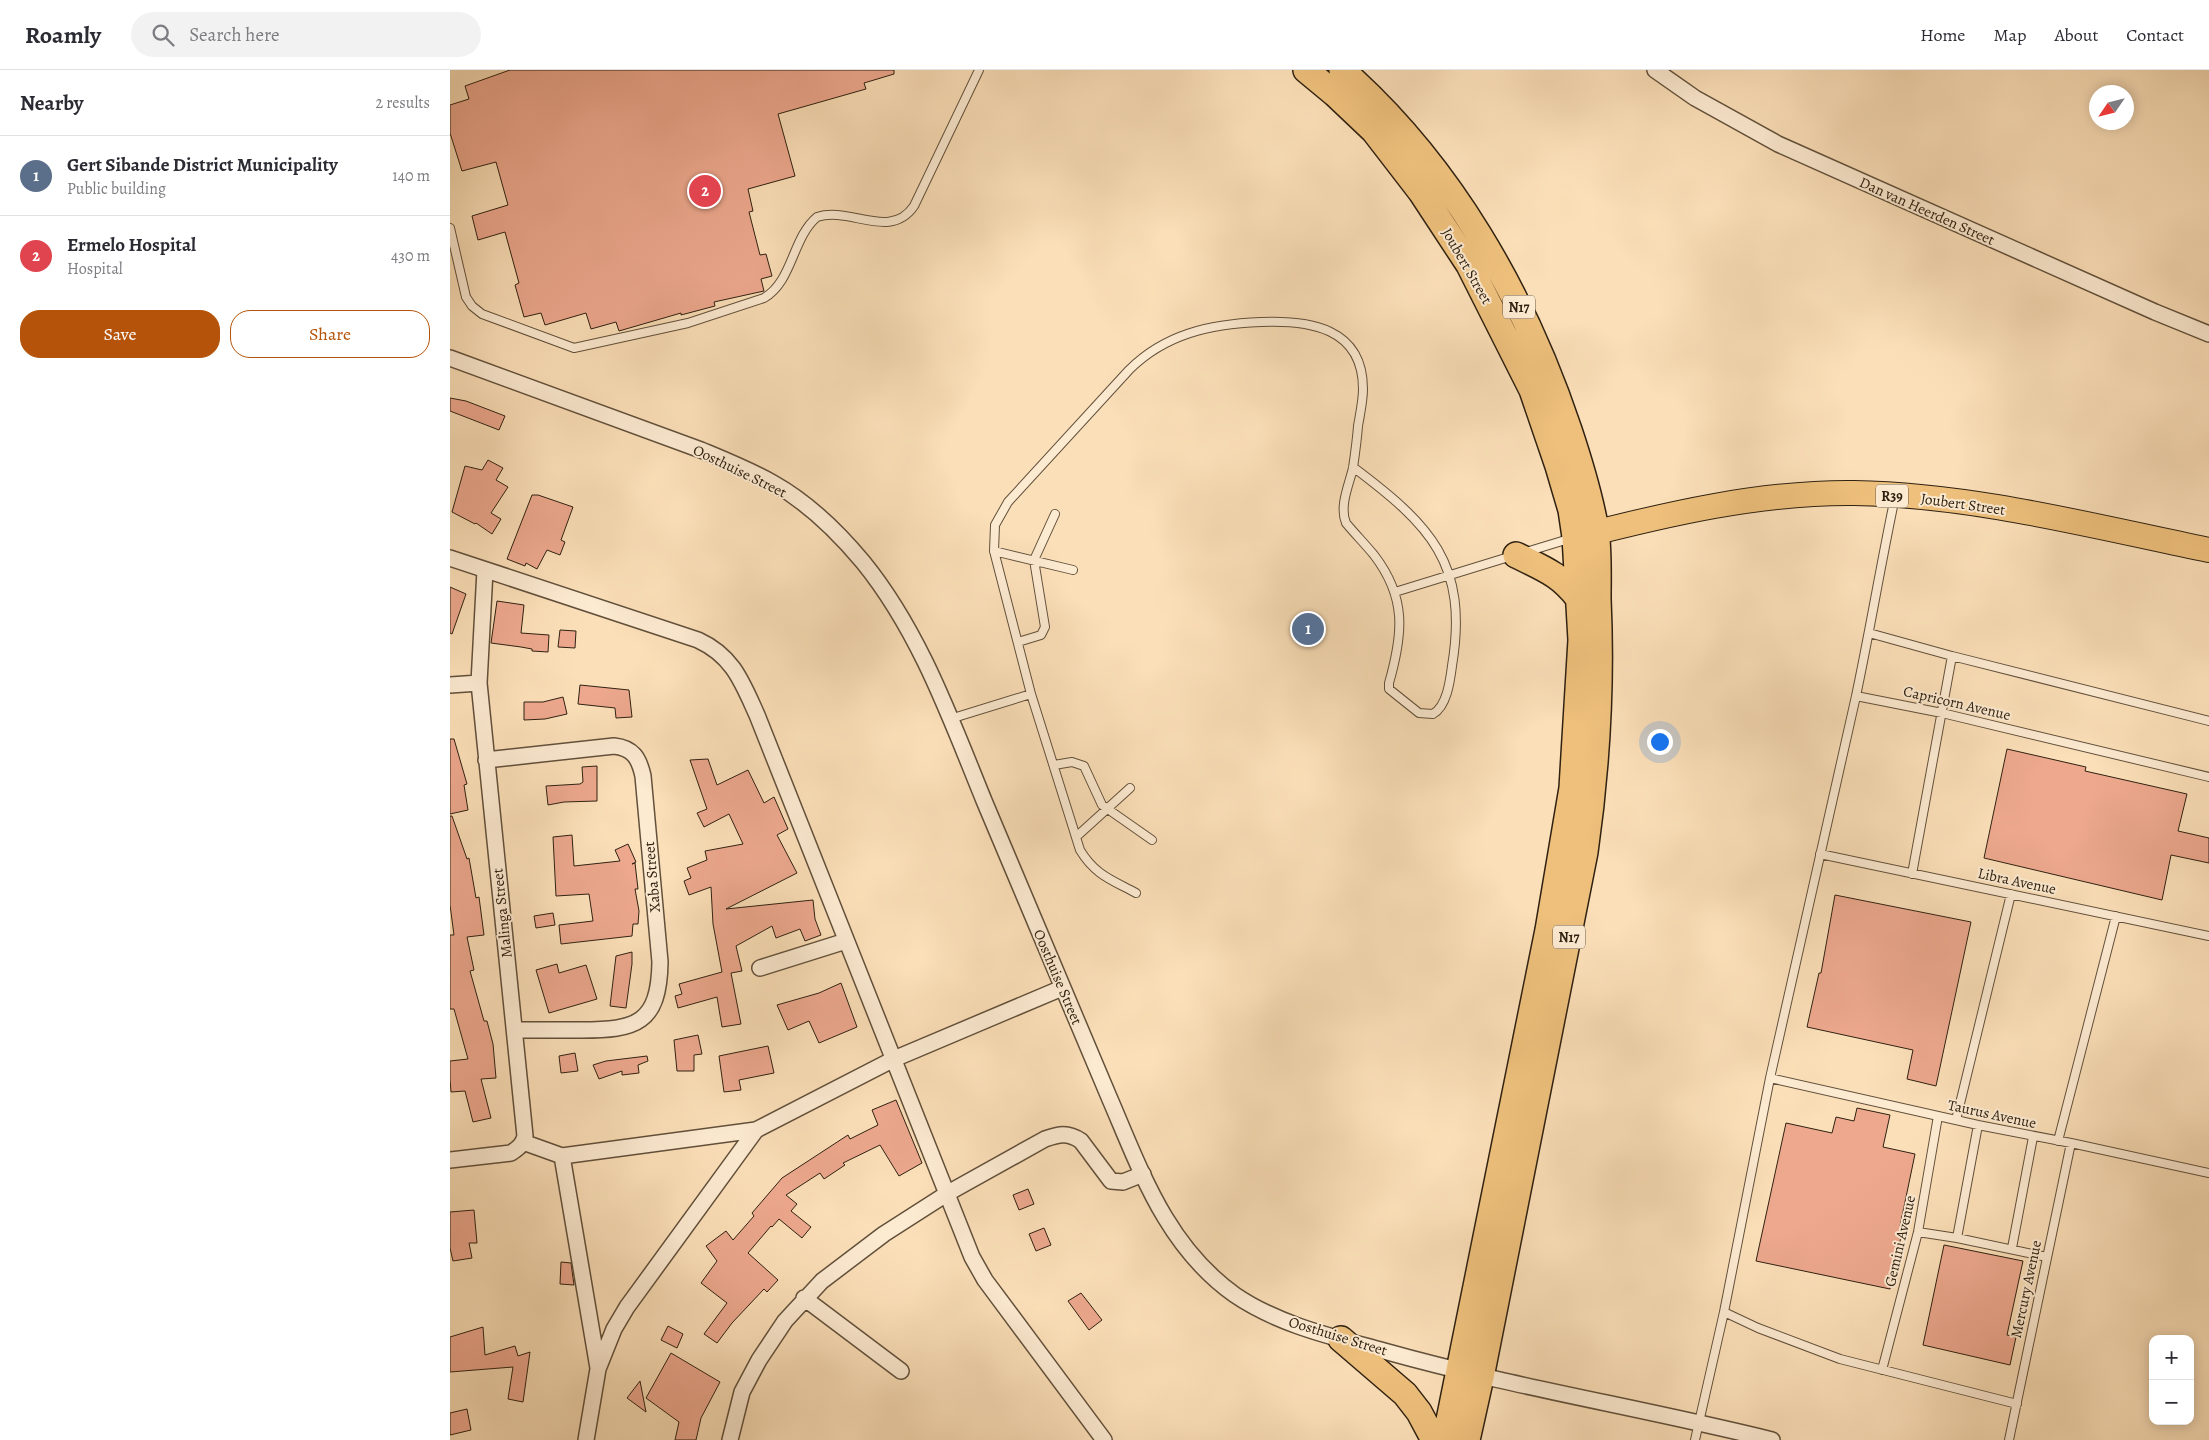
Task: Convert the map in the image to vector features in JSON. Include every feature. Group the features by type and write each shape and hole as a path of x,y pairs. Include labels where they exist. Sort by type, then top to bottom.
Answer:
{"highway":[{"name":"Joubert Street","path":"1306,70 1374,131 1421,192 1469,265 1532,390 1571,510 1586,535"},
{"name":"Joubert Street","path":"1342,70 1417,147 1462,208 1501,273 1540,352 1562,408 1582,470 1586,535"},
{"name":"N17","path":"1467,1440 1471,1374 1518,1074 1548,930 1572,788 1580,640 1578,598 1586,535"},
{"name":"N17","path":"1445,1440 1471,1374 1549,1029 1574,910 1594,790 1600,655 1586,535"},
{"path":"1516,555 1556,575 1569,586 1578,598"},
{"path":"1341,1339 1405,1394 1419,1412 1434,1440"}],"main road":[{"name":"Joubert Street","path":"1586,535 1742,501 1804,494 1854,493 1952,500 2209,550"}],"street":[{"name":"Dan van Heerden Street","path":"1655,70 1695,98 1778,144 2155,312 2209,334"},
{"name":"Oosthuise Street","path":"450,358 701,450 775,484 801,502 827,524 862,561 888,597 912,637 950,719 1062,988 1158,1209 1173,1231 1211,1276 1253,1306 1294,1325 1341,1339 1471,1374 1700,1422 1772,1440"},
{"path":"450,558 698,640 722,654 741,680 757,715 948,1193 972,1258 985,1280 1104,1440"},
{"name":"Malinga Street","path":"485,570 479,683 525,1120 524,1142"},
{"path":"450,685 479,683"},
{"name":"Xaba Street","path":"486,760 614,746 624,747 632,751 638,758 643,776 660,951 660,980 656,998 643,1018 621,1029 515,1030"},
{"path":"760,968 846,940"},
{"path":"450,1160 503,1155 518,1148 524,1142 562,1156 756,1130 894,1059 1062,988"},
{"path":"586,1440 598,1370 614,1329 627,1307 756,1130"},
{"path":"730,1440 742,1392 759,1360 785,1321 804,1298 822,1281 876,1240 948,1193 1045,1139 1062,1134 1075,1137 1081,1142 1111,1181 1123,1182 1143,1174"},
{"path":"562,1156 598,1370"},
{"path":"804,1298 901,1371"}],"lane":[{"path":"450,228 466,297 472,306 482,314 574,348 688,323 764,298 773,293 780,283 802,234 817,217 839,214 889,222 904,218 914,206 979,70"},
{"path":"1136,893 1102,875 1093,868 1080,850 1032,694 994,551 995,525 1008,502 1129,370 1153,349 1170,339 1197,331 1242,323 1302,322 1332,331 1341,338 1357,359 1363,388 1353,467 1343,507 1343,517 1375,556 1394,592 1399,616 1400,639 1389,688 1420,713 1430,715 1440,707 1444,698 1453,660 1457,625 1454,596 1449,576 1439,552 1421,525 1401,504 1353,467"},
{"path":"1696,1440 1724,1312 1770,1078 1856,696 1869,633 1879,569 1896,496"},
{"path":"1018,642 1042,635 1045,627 1034,560 1055,514"},
{"path":"1394,592 1586,535"},
{"path":"994,551 1073,570"},
{"path":"1869,633 2209,722"},
{"path":"1912,874 1952,656"},
{"path":"950,719 1032,694"},
{"name":"Capricorn Avenue","path":"1856,696 1942,713 2209,778"},
{"path":"1054,765 1072,762 1084,766 1102,805 1152,840"},
{"path":"1076,837 1130,788"},
{"name":"Libra Avenue","path":"1820,854 2209,936"},
{"path":"1956,1120 2011,894"},
{"path":"2058,1141 2116,916"},
{"name":"Taurus Avenue","path":"1770,1078 1978,1125 2209,1173"},
{"name":"Gemini Avenue","path":"1882,1370 1918,1232 1938,1116"},
{"path":"1957,1238 1978,1125"},
{"path":"2012,1248 2033,1136"},
{"name":"Mercury Avenue","path":"2009,1440 2071,1143"},
{"path":"1918,1232 2012,1248 2047,1257"},
{"path":"1724,1312 1758,1328 1819,1352 2017,1404"}],"building":[{"path":"510,70 894,70 894,74 864,83 866,89 778,114 795,176 748,189 753,211 749,212 760,255 766,254 772,276 761,279 764,291 714,302 715,306 681,315 681,313 619,331 616,322 591,329 586,313 545,325 541,313 524,317 515,285 519,283 505,232 478,240 472,216 508,205 496,162 462,171 450,133 450,105 469,99 465,86"},
{"path":"450,398 466,401 505,416 499,430 450,411"},
{"path":"488,460 503,468 496,480 508,487 491,513 501,519 492,534 476,523 452,512 465,466 482,470"},
{"path":"532,495 538,495 573,507 561,540 565,542 560,555 547,550 537,569 526,563 525,566 507,559"},
{"path":"450,587 466,594 452,634 450,633"},
{"path":"497,601 524,605 521,633 549,635 548,652 532,651 532,649 491,643"},
{"path":"560,630 576,631 575,648 558,647"},
{"path":"580,685 629,690 632,717 616,718 615,708 578,704"},
{"path":"563,697 567,714 545,719 524,720 524,702 543,702"},
{"path":"450,739 454,739 467,784 464,785 468,810 450,814"},
{"path":"2007,749 2086,767 2085,771 2187,794 2178,831 2209,838 2209,863 2171,855 2162,900 1984,858"},
{"path":"708,759 717,785 748,770 764,803 774,797 788,829 777,835 797,873 726,909 813,900 815,919 821,935 805,941 800,929 776,938 772,926 736,946 742,971 731,973 741,1024 722,1027 717,997 678,1008 675,996 682,994 679,984 722,972 713,924 711,887 689,895 684,881 691,878 687,868 707,860 705,851 743,844 729,814 704,827 697,813 707,809 690,760"},
{"path":"597,766 597,801 564,802 548,805 546,786 580,784 583,782 582,767"},
{"path":"450,816 452,816 467,859 469,858 476,898 479,897 484,935 467,937 474,970 470,971 484,1021 487,1021 493,1044 496,1078 481,1079 491,1118 473,1122 465,1091 451,1092 450,1079 450,1061 468,1059 454,1009 450,1009 450,935 454,935 450,905"},
{"path":"572,835 574,866 620,861 615,850 628,844 636,862 632,864 635,863 638,889 635,889 639,911 638,924 633,924 632,936 561,944 559,925 593,921 589,894 556,896 553,837"},
{"path":"1835,895 1971,922 1936,1086 1907,1079 1913,1050 1807,1027 1819,973 1821,973"},
{"path":"553,913 555,925 536,928 534,916"},
{"path":"632,952 626,1008 610,1006 616,956"},
{"path":"557,964 559,973 586,965 597,999 549,1013 536,970"},
{"path":"841,983 857,1027 819,1043 809,1021 788,1030 777,1005 819,993"},
{"path":"698,1035 702,1054 694,1055 694,1071 677,1071 674,1040"},
{"path":"768,1046 774,1073 739,1080 741,1090 724,1092 719,1056"},
{"path":"575,1053 578,1071 561,1073 559,1056"},
{"path":"647,1056 648,1061 638,1065 639,1073 622,1075 622,1071 599,1079 593,1065 606,1061"},
{"path":"896,1100 922,1163 899,1176 880,1145 843,1163 845,1165 824,1179 820,1173 786,1195 797,1204 791,1211 811,1227 802,1238 779,1219 771,1226 748,1253 778,1280 767,1292 764,1289 732,1323 717,1343 704,1334 727,1303 701,1283 717,1261 706,1246 726,1231 733,1240 754,1216 752,1213 782,1178 848,1135 850,1139 878,1125 872,1110"},
{"path":"1857,1108 1890,1115 1883,1147 1915,1154 1900,1226 1903,1227 1890,1289 1756,1261 1786,1123 1832,1133 1836,1117 1854,1121"},
{"path":"1028,1189 1034,1204 1019,1210 1013,1195"},
{"path":"474,1210 477,1243 469,1243 472,1258 453,1261 450,1248 450,1212"},
{"path":"1044,1228 1051,1245 1036,1251 1029,1234"},
{"path":"1944,1245 2023,1261 2007,1335 2016,1337 2010,1365 1923,1345"},
{"path":"561,1262 571,1263 574,1285 560,1284"},
{"path":"1081,1293 1102,1320 1089,1330 1068,1301"},
{"path":"668,1326 683,1334 677,1348 661,1340"},
{"path":"483,1327 485,1355 515,1346 518,1356 530,1352 523,1402 508,1399 513,1367 450,1372 450,1337"},
{"path":"671,1353 720,1382 701,1418 696,1440 675,1440 679,1422 646,1398"},
{"path":"640,1381 646,1412 627,1398"},
{"path":"467,1409 471,1430 450,1435 450,1413"}],"place":[{"name":"Ermelo Hospital","path":"705,191"},
{"name":"Gert Sibande District Municipality","path":"1308,629"}]}
